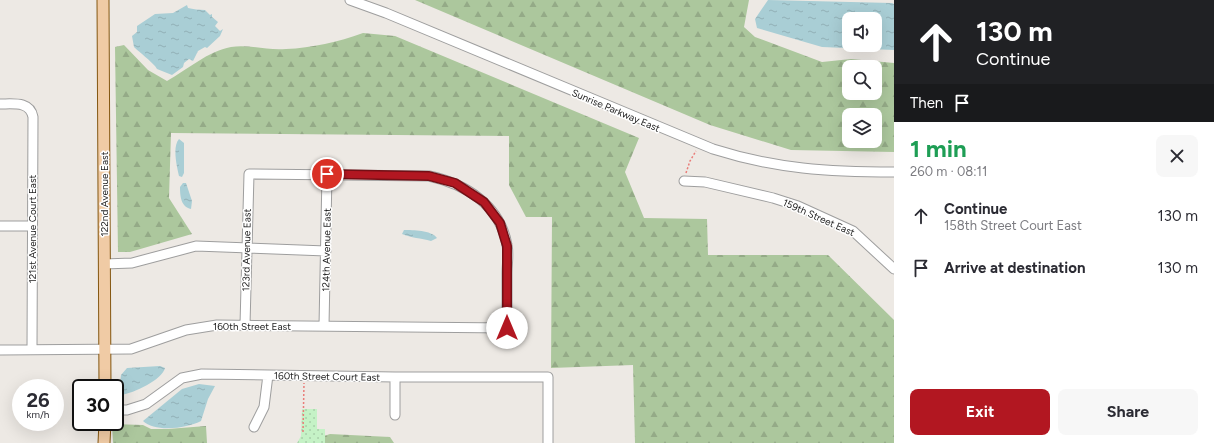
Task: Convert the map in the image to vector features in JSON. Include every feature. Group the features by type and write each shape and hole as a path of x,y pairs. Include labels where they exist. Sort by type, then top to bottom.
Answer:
{"main road":[{"name":"122nd Avenue East","path":"104,0 105,379"},
{"path":"104,443 105,431"}],"street":[{"name":"Sunrise Parkway East","path":"350,0 386,13 713,150 756,162 792,168 838,172 894,172"},
{"name":"121st Avenue Court East","path":"0,104 26,105 30,108 33,117 32,350"},
{"name":"123rd Avenue East","path":"245,326 249,174 327,174"},
{"name":"160th Street East","path":"0,350 131,349 186,330 202,327 324,326 507,328 507,246 500,223 484,202 470,191 455,183 429,176 327,174"},
{"name":"124th Avenue East","path":"324,326 327,174"},
{"name":"159th Street East","path":"684,180 705,182 794,204 853,232 894,269"},
{"path":"0,226 32,226"},
{"path":"104,264 132,263 196,246 326,251"},
{"name":"160th Street Court East","path":"124,410 146,404 173,383 192,375 548,377 548,443"},
{"path":"254,427 264,407 268,375"},
{"path":"394,377 395,415"}],"path":[{"path":"684,180 694,155"},
{"path":"303,432 304,375"}],"green space":[{"path":"415,0 749,0 744,27 755,37 822,62 851,59 862,60 842,60 842,100 882,100 882,62 894,63 894,152 791,150 710,125"},
{"path":"363,33 395,36 639,138 625,172 644,218 707,219 708,255 828,255 894,320 894,443 635,443 633,365 551,368 552,217 526,217 509,185 509,136 171,133 169,198 192,234 130,252 118,252 115,47 124,45 148,70 167,81 214,52 222,49 238,46 272,49 305,47 325,44"},
{"path":"302,409 317,409 317,429 325,429 325,443 297,443 301,436"},
{"path":"124,424 143,425 151,429 206,426 207,443 113,443 112,431 124,431"},
{"path":"330,434 390,437 394,443 312,443 315,439"}],"water":[{"path":"768,0 894,4 894,50 882,50 882,12 842,12 842,48 822,47 757,28 755,19"},
{"path":"187,5 188,8 205,10 210,15 212,14 212,17 218,22 215,26 220,31 223,29 220,36 207,48 205,47 198,51 193,61 189,59 184,63 183,67 172,75 157,69 134,47 132,36 137,32 137,26 155,14 173,13"},
{"path":"179,139 184,143 184,173 182,177 179,176 175,152"},
{"path":"183,183 186,183 192,201 191,209 185,206 182,201 180,187"},
{"path":"404,230 417,230 431,233 437,238 431,241 409,236 402,234"},
{"path":"160,366 165,368 159,377 147,385 124,394 124,379 121,379 121,375 127,368"},
{"path":"199,384 215,386 208,399 201,421 188,426 163,428 148,425 143,421 182,389"}],"route":[{"path":"327,174 429,176 455,183 470,191 484,202 500,223 507,246 507,328"}]}
